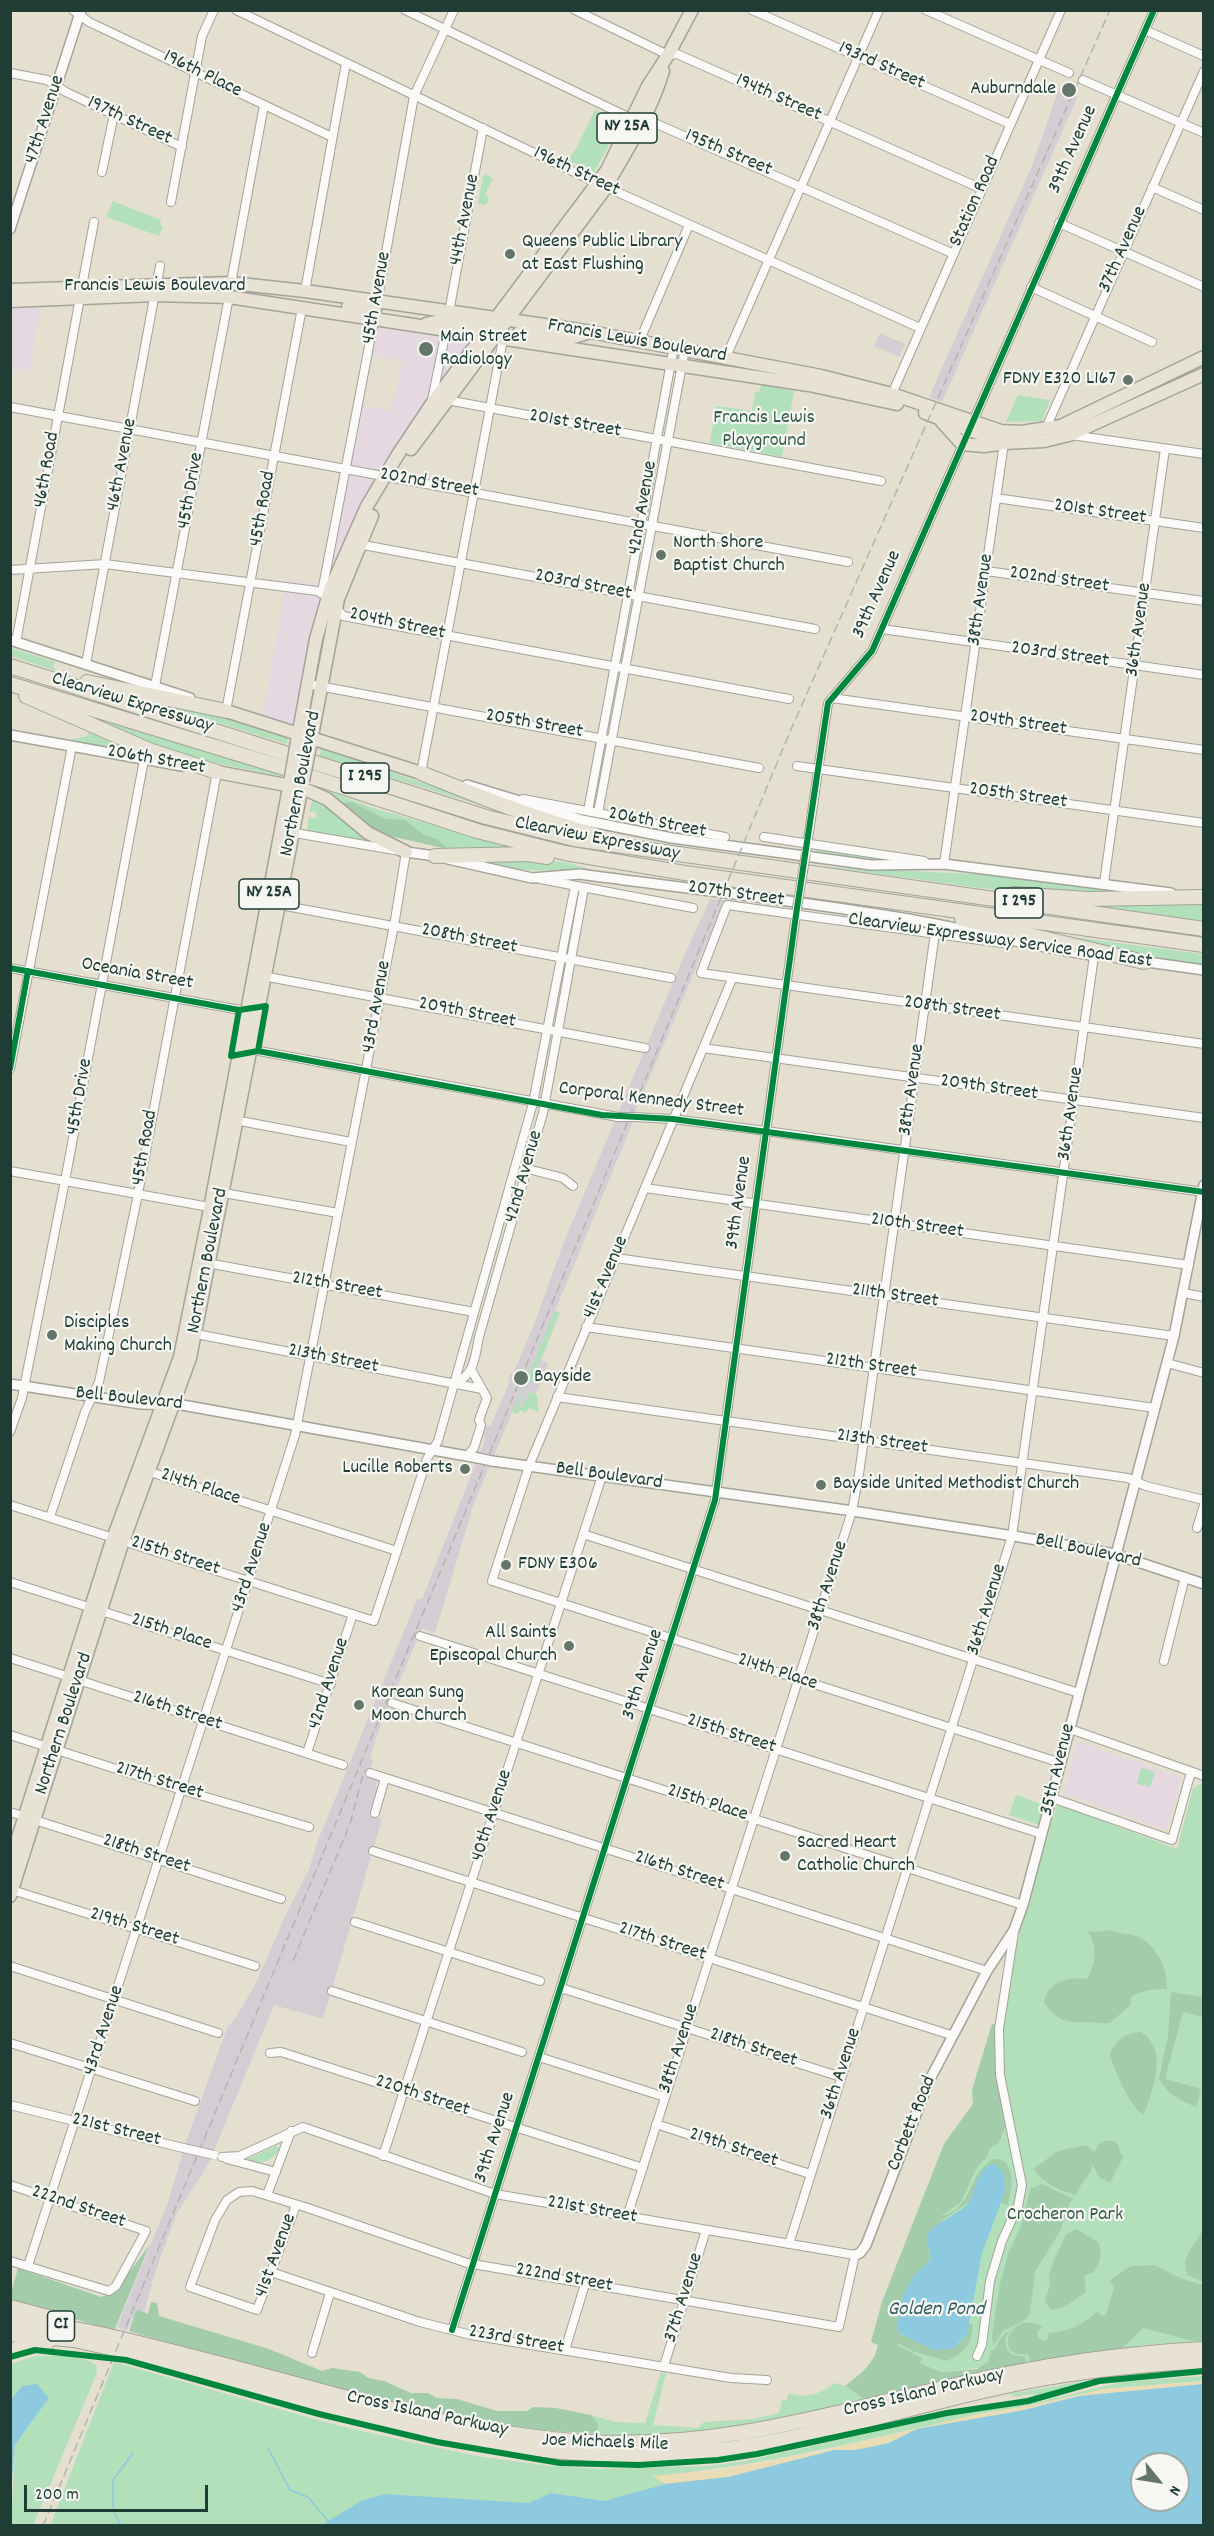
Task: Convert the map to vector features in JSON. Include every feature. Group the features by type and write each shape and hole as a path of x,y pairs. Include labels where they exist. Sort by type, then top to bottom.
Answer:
{"highway":[{"path":"10,666 226,711"},
{"name":"Clearview Expressway","path":"10,666 519,827 607,845 726,863 1203,929"},
{"name":"Clearview Expressway","path":"10,684 267,763 477,831 565,853 685,873 1203,945"},
{"path":"10,690 150,750 217,772"},
{"path":"421,773 561,826 726,863"},
{"path":"435,856 528,854 685,873"},
{"path":"835,878 1088,899 1203,897"},
{"path":"849,895 1144,962"},
{"path":"10,2307 38,2312 111,2336"},
{"name":"Cross Island Parkway","path":"10,2322 75,2328 111,2336 434,2420 544,2438 634,2443 723,2437 769,2430 1014,2373 1128,2355 1203,2349"},
{"name":"Cross Island Parkway","path":"10,2334 74,2340 150,2358 368,2417 459,2437 546,2450 635,2455 691,2452 772,2440 1045,2378 1133,2366 1203,2361"},
{"path":"10,2350 35,2344 56,2343 150,2358"}],"main road":[{"name":"Northern Boulevard","path":"601,188 607,170 638,117 657,90 669,55 692,10"},
{"name":"Northern Boulevard","path":"355,544 367,506 625,156 638,117"},
{"name":"Francis Lewis Boulevard","path":"10,290 81,292 156,290 231,284 304,291 419,325 446,330 591,331 820,376 892,394 970,426 1004,443 1044,441 1069,435 1203,374"},
{"name":"Francis Lewis Boulevard","path":"156,290 229,297 302,308 449,312 496,329 676,364 809,385 888,402 921,411 939,419 1001,431 1021,432 1061,426 1203,357"},
{"name":"Francis Lewis Boulevard","path":"10,301 81,292"},
{"path":"419,325 443,320 496,329"},
{"name":"Northern Boulevard","path":"304,739 321,686 336,608 338,582 355,544 373,513 390,476 431,405 496,329"},
{"path":"1175,372 1203,346"},
{"path":"939,419 962,444 984,447 1004,443"},
{"name":"Northern Boulevard","path":"11,1893 30,1818 118,1539 169,1405 190,1358 190,1333 304,739 308,684 316,639 325,594 338,582"},
{"path":"226,711 304,739"},
{"name":"Clearview Expressway","path":"304,739 421,773"},
{"name":"206th Street","path":"217,772 296,783 327,799 368,833 406,852"},
{"name":"Northern Boulevard","path":"169,1405 180,1357 190,1333"},
{"name":"Northern Boulevard","path":"10,1863 30,1818"}],"street":[{"path":"171,202 202,36 214,10"},
{"name":"196th Street","path":"236,10 483,128 601,188 920,328"},
{"name":"195th Street","path":"405,10 626,116 638,117 802,186 954,254"},
{"name":"45th Avenue","path":"325,594 345,468 414,96 454,10"},
{"name":"194th Street","path":"575,10 669,55 677,54 982,189"},
{"name":"193rd Street","path":"752,10 1010,124"},
{"path":"726,357 879,10"},
{"path":"926,10 1069,74"},
{"name":"Station Road","path":"892,394 1061,10"},
{"name":"39th Avenue","path":"452,2330 695,1570 717,1491 796,912 828,703 872,651 1154,10"},
{"name":"196th Place","path":"78,12 332,138"},
{"name":"47th Avenue","path":"10,230 78,12"},
{"path":"1145,30 1203,56"},
{"path":"304,291 346,63"},
{"name":"37th Avenue","path":"1046,428 1203,71"},
{"name":"197th Street","path":"10,73 46,80 66,92 182,147"},
{"path":"1083,80 1203,133"},
{"path":"231,284 264,105"},
{"path":"102,172 114,114"},
{"name":"44th Avenue","path":"449,312 483,128"},
{"path":"1152,187 1203,210"},
{"name":"46th Road","path":"13,641 30,568 94,222"},
{"path":"1059,223 1203,287"},
{"path":"640,340 689,225"},
{"name":"46th Avenue","path":"86,664 160,266"},
{"path":"1031,287 1152,342"},
{"name":"45th Drive","path":"155,686 229,297"},
{"name":"45th Road","path":"226,711 302,308"},
{"path":"421,773 490,409 496,329"},
{"path":"431,405 446,330"},
{"name":"42nd Avenue","path":"588,811 656,440 680,348"},
{"name":"42nd Avenue","path":"598,813 668,442 676,364 680,348"},
{"name":"201st Street","path":"447,400 881,481"},
{"name":"202nd Street","path":"10,407 848,562"},
{"path":"1069,435 1203,454"},
{"name":"38th Avenue","path":"944,864 1004,443"},
{"name":"36th Avenue","path":"1104,883 1165,448"},
{"name":"201st Street","path":"996,498 1203,528"},
{"name":"203rd Street","path":"355,544 815,629"},
{"path":"10,570 105,564 250,581 325,594"},
{"name":"202nd Street","path":"986,571 1203,602"},
{"name":"204th Street","path":"325,594 343,616 789,699"},
{"name":"203rd Street","path":"882,629 1203,675"},
{"name":"Clearview Expressway","path":"13,641 226,711"},
{"name":"205th Street","path":"308,684 759,768"},
{"name":"204th Street","path":"832,698 1203,750"},
{"name":"206th Street","path":"10,735 217,772"},
{"path":"10,1070 72,746"},
{"name":"45th Drive","path":"10,1432 24,1386 65,1181 144,760"},
{"name":"205th Street","path":"797,766 1203,823"},
{"name":"45th Road","path":"50,1517 85,1412 99,1382 138,1194 217,772"},
{"name":"Clearview Expressway","path":"421,773 509,797 588,811"},
{"path":"509,797 582,820 672,838 871,865 944,864"},
{"name":"206th Street","path":"588,811 725,837"},
{"path":"287,831 435,856 532,878 693,908"},
{"path":"764,837 944,864 1203,897"},
{"name":"43rd Avenue","path":"28,2266 249,1581 297,1424 394,926 406,852"},
{"name":"207th Street","path":"532,878 580,874 890,916 968,930 1044,949"},
{"name":"42nd Avenue","path":"374,1621 427,1459 438,1441 533,1102 575,886"},
{"name":"42nd Avenue","path":"472,1371 544,1105 584,888"},
{"name":"208th Street","path":"273,904 672,978"},
{"name":"208th Street","path":"796,912 727,905 701,974 1203,1044"},
{"name":"Clearview Expressway Service Road East","path":"796,912 1203,970"},
{"name":"38th Avenue","path":"627,2217 852,1511 864,1441 935,933"},
{"name":"36th Avenue","path":"789,2244 1012,1536 1094,956"},
{"name":"Oceania Street","path":"10,968 252,1012"},
{"name":"209th Street","path":"259,976 645,1048"},
{"name":"41st Avenue","path":"492,1581 529,1466 732,979"},
{"name":"209th Street","path":"703,1048 1203,1118"},
{"name":"Corporal Kennedy Street","path":"245,1049 618,1117 673,1119 1064,1173 1203,1189"},
{"path":"232,1120 351,1142"},
{"path":"528,1169 563,1178 573,1186"},
{"path":"10,1171 215,1208"},
{"name":"210th Street","path":"645,1188 1189,1265"},
{"name":"35th Avenue","path":"977,2356 982,2345 990,2281 1002,2241 1018,2206 1022,2185 1000,2075 999,2029 1014,1930 1052,1798 1114,1554 1174,1336 1203,1189"},
{"path":"218,1192 338,1213"},
{"path":"489,1258 501,1260"},
{"name":"211th Street","path":"616,1258 1174,1336"},
{"name":"212th Street","path":"204,1262 474,1312"},
{"path":"1184,1293 1203,1297"},
{"name":"212th Street","path":"586,1327 1155,1408"},
{"name":"213th Street","path":"190,1333 482,1389"},
{"path":"1167,1363 1203,1372"},
{"path":"455,1383 472,1371 487,1398 478,1421 481,1425 474,1448 467,1456"},
{"name":"Bell Boulevard","path":"10,1384 297,1424 492,1461 717,1491 1012,1536 1114,1554 1203,1584"},
{"name":"213th Street","path":"557,1397 1135,1481 1203,1502"},
{"name":"214th Place","path":"144,1470 397,1551"},
{"name":"40th Avenue","path":"383,2156 602,1476"},
{"path":"1197,1528 1203,1502"},
{"name":"215th Street","path":"10,1505 374,1621"},
{"path":"583,1534 1079,1693"},
{"path":"1164,1661 1185,1577"},
{"name":"214th Place","path":"492,1581 1061,1763"},
{"name":"215th Place","path":"10,1582 331,1684"},
{"name":"42nd Avenue","path":"307,1753 353,1614"},
{"name":"215th Street","path":"420,1636 1042,1834"},
{"name":"216th Street","path":"10,1658 343,1765"},
{"name":"215th Place","path":"392,1703 1023,1905"},
{"path":"1070,1730 1203,1776"},
{"name":"217th Street","path":"10,1735 182,1790 309,1827"},
{"path":"1052,1798 1172,1840 1191,1772"},
{"name":"216th Street","path":"370,1773 987,1971"},
{"path":"375,1813 386,1778"},
{"name":"218th Street","path":"10,1812 281,1899"},
{"name":"217th Street","path":"373,1851 951,2035"},
{"name":"219th Street","path":"11,1893 255,1966"},
{"path":"355,1922 540,1981"},
{"name":"Corbett Road","path":"839,2327 855,2255 860,2253 866,2245 928,2083 951,2035 987,1971 1014,1930"},
{"path":"10,1966 218,2033"},
{"name":"218th Street","path":"561,1988 841,2077"},
{"path":"332,1991 522,2052"},
{"path":"10,2043 195,2101"},
{"name":"220th Street","path":"270,2053 281,2052 642,2168"},
{"path":"539,2057 665,2097"},
{"name":"221st Street","path":"10,2105 276,2172"},
{"name":"219th Street","path":"656,2124 810,2174"},
{"name":"221st Street","path":"218,2156 240,2156 303,2127 495,2194 855,2255"},
{"name":"41st Avenue","path":"267,2195 291,2131"},
{"name":"222nd Street","path":"10,2185 146,2231 116,2286 109,2291 28,2266"},
{"name":"41st Avenue","path":"252,2191 267,2195 296,2205 257,2310 190,2287 215,2220 227,2200 239,2192 252,2191"},
{"name":"222nd Street","path":"296,2205 472,2264 839,2327"},
{"name":"37th Avenue","path":"664,2366 706,2230"},
{"path":"10,2261 28,2266"},
{"name":"223rd Street","path":"271,2272 420,2322 471,2335 738,2379 767,2380"},
{"path":"565,2350 585,2284"},
{"path":"312,2353 330,2293"}],"shaded area":[{"path":"1059,88 1078,96 942,402 929,397 1032,166"},
{"path":"41,304 29,373 11,369 11,306"},
{"path":"369,323 473,341 356,517 295,728 262,720 286,580 321,584 353,404 390,411 402,361 363,354"},
{"path":"880,333 905,344 899,357 874,346"},
{"path":"710,899 725,900 637,1107 631,1127 555,1311 560,1312 541,1360 548,1363 545,1371 547,1372 535,1394 529,1392 521,1408 515,1406 474,1503 435,1633 422,1628 376,1737 368,1776 378,1779 375,1787 378,1788 370,1816 382,1819 323,2019 274,2005 209,2163 176,2215 154,2276 142,2321 132,2318 127,2331 117,2327 168,2202 187,2139 227,2028 255,1985 287,1912 308,1872 319,1838 417,1599 422,1599 485,1440 485,1436 481,1435 485,1426 491,1425 503,1398 510,1380 508,1379 510,1373 513,1374 535,1322 563,1244"},
{"path":"1077,1742 1181,1777 1167,1830 1064,1794"}],"green space":[{"path":"595,110 621,123 594,172 568,160"},
{"path":"485,174 493,178 485,195 489,198 486,205 478,204"},
{"path":"113,201 161,220 160,225 163,226 159,236 106,217"},
{"name":"Francis Lewis Playground","path":"761,385 794,391 782,457 710,443 716,406 752,411 755,392 759,392"},
{"path":"1018,395 1050,400 1042,421 1006,422"},
{"path":"11,648 55,662 53,667 59,672 11,656"},
{"path":"141,699 179,706 288,735 287,744"},
{"path":"79,713 270,770 281,776 183,757"},
{"path":"91,728 146,756 67,741 87,736"},
{"path":"321,748 539,823 320,756"},
{"path":"318,787 373,808 524,851 448,849 381,834"},
{"path":"313,798 324,803 375,843 307,831 309,816 313,819 318,817 315,811 309,812"},
{"path":"352,802 386,819 405,820 423,834 437,839 448,849 381,834 341,803"},
{"path":"816,848 915,862 868,863 814,856"},
{"path":"531,858 569,863 595,871 527,870 479,863 478,859"},
{"path":"828,867 1013,876 1133,893 1026,894"},
{"path":"1163,902 1203,905 1203,921 1077,903"},
{"path":"1041,933 1203,954 1203,965 1144,956"},
{"path":"554,1312 560,1312 532,1382 527,1378"},
{"path":"524,1385 518,1407 521,1408 529,1392 537,1395 539,1412 528,1408 526,1413 520,1410 518,1414 512,1412"},
{"path":"1141,1768 1155,1772 1150,1787 1137,1784"},
{"name":"Crocheron Park","path":"1200,1784 1203,1785 1203,2341 1140,2345 1118,2352 941,2372 871,2342 882,2302 944,2144 973,2104 972,2090 992,2024 995,2024 1003,2014 1018,1940 1056,1807 1060,1805 1177,1849 1193,1788"},
{"path":"1016,1795 1044,1805 1039,1825 1009,1815"},
{"path":"1111,1930 1139,1937 1152,1947 1164,1967 1167,1989 1148,1990 1131,1997 1130,2005 1110,2023 1072,2022 1061,2019 1044,2002 1046,1995 1055,1985 1067,1979 1087,1979 1095,1955 1088,1931"},
{"path":"1171,1992 1203,1997 1203,2017 1183,2012 1165,2079 1201,2089 1196,2107 1175,2096 1159,2078 1168,2037"},
{"path":"992,2024 996,2025 996,2071 1005,2127 999,2143 990,2148 986,2158 977,2167 961,2202 941,2216 959,2207 979,2172 994,2159 1002,2160 1010,2170 1009,2200 1007,2206 1001,2203 1005,2192 988,2165 981,2174 969,2202 941,2221 927,2250 930,2253 930,2259 910,2282 902,2336 959,2344 967,2334 968,2324 973,2325 971,2338 962,2351 947,2361 912,2351 900,2344 897,2345 922,2358 920,2363 941,2372 977,2369 988,2362 991,2350 994,2350 1001,2337 1010,2330 1005,2338 1006,2348 1012,2355 1025,2357 1026,2362 1023,2368 869,2402 845,2386 866,2369 876,2352 878,2345 871,2342 882,2302 944,2144 973,2104 972,2090"},
{"path":"1141,2032 1150,2040 1157,2060 1154,2082 1144,2115 1128,2097 1110,2054 1121,2038"},
{"path":"1104,2141 1113,2141 1124,2155 1110,2183 1099,2177 1093,2165 1076,2195 1052,2186 1033,2169 1058,2151 1086,2145 1094,2152"},
{"path":"276,2146 280,2149 268,2160 259,2163 243,2161"},
{"path":"1042,2184 1073,2199 1060,2231 1035,2272 1030,2313 1025,2320 1003,2331 993,2346 992,2335 1000,2284 1008,2254 1021,2226 1030,2189"},
{"path":"1203,2228 1203,2282 1188,2275 1186,2262"},
{"path":"1076,2229 1098,2242 1101,2254 1099,2261 1094,2272 1084,2276 1086,2292 1066,2306 1051,2310 1045,2301 1052,2267 1066,2234"},
{"path":"150,2244 114,2331 51,2312 11,2304 11,2293 18,2268 101,2297 115,2292"},
{"path":"1155,2265 1180,2278 1203,2285 1203,2341 1193,2341 1143,2328 1118,2352 1031,2366 1028,2354 1016,2353 1010,2349 1008,2342 1010,2335 1014,2328 1022,2323 1042,2327 1037,2333 1038,2338 1044,2341 1049,2337 1048,2333 1075,2327 1098,2311 1100,2315 1106,2315 1114,2288 1110,2280 1131,2266"},
{"path":"151,2302 157,2303 159,2316 269,2349 322,2371 332,2368 360,2372 368,2378 384,2381 411,2393 428,2393 437,2398 457,2399 497,2411 527,2411 533,2407 556,2408 591,2415 598,2424 598,2434 539,2430 420,2411 302,2382 129,2331 136,2311 148,2314"},
{"path":"35,2356 67,2356 90,2361 96,2365 97,2373 33,2525 11,2525 15,2445 49,2398 22,2386 11,2399 11,2364"},
{"path":"114,2362 332,2424 410,2442 483,2457 550,2466 601,2469 708,2466 745,2461 960,2413 1038,2402 1122,2382 1203,2376 1203,2381 1104,2389 1033,2405 973,2415 759,2525 50,2526","holes":["916,2428 728,2477 653,2476 687,2473 786,2457"]},
{"path":"661,2372 666,2373 653,2425 697,2428 704,2422 752,2419 779,2413 782,2400 786,2401 789,2393 802,2396 813,2394 835,2383 845,2386 869,2402 692,2436 622,2437 598,2434 598,2424 591,2415 615,2422 645,2423"},
{"path":"1103,2378 1037,2397 1032,2394 1014,2397 1009,2394"}],"sand":[{"path":"1203,2381 1203,2384 1079,2396 1024,2410 917,2429 889,2443 856,2450 835,2450 728,2477 666,2484 652,2476 712,2471 818,2452 973,2415 1033,2405 1104,2389"}],"water":[{"name":"Golden Pond","path":"993,2164 1004,2172 1005,2192 982,2253 967,2334 953,2349 933,2350 899,2333 898,2318 901,2303 914,2276 930,2259 928,2234 966,2206 980,2174"},
{"path":"37,2384 49,2398 15,2445 11,2492 11,2399 22,2386"},
{"path":"1203,2384 1203,2525 323,2525 361,2501 384,2494 529,2503 551,2493 604,2501 666,2484 728,2477 835,2450 856,2450 889,2443 917,2429 1024,2410 1079,2396"}],"waterway":[{"path":"268,2448 290,2490 308,2497 328,2521"},
{"path":"121,2526 113,2511 113,2480 133,2453"}],"railway":[{"path":"43,2526 792,727 1110,10"},
{"path":"293,1961 350,1824 364,1771"}],"cycle path":[{"path":"452,2330 715,1500 796,915 828,703 872,651 1154,10"},
{"path":"10,968 239,1010 266,1006 258,1051"},
{"path":"10,1069 28,971"},
{"path":"239,1010 231,1056 258,1051 602,1115 673,1119 1204,1192"},
{"name":"Joe Michaels Mile","path":"10,2357 35,2350 126,2360 319,2414 437,2442 560,2463 639,2465 718,2460 757,2454 947,2413 1028,2401 1099,2381 1204,2371"}],"place":[{"name":"Auburndale","path":"1069,90"},
{"name":"Queens Public Library at East Flushing","path":"510,254"},
{"name":"Main Street Radiology","path":"426,349"},
{"name":"FDNY E320 L167","path":"1128,380"},
{"name":"North Shore Baptist Church","path":"661,555"},
{"name":"Disciples Making Church","path":"52,1335"},
{"name":"Bayside","path":"521,1378"},
{"name":"Lucille Roberts","path":"465,1469"},
{"name":"Bayside United Methodist Church","path":"821,1485"},
{"name":"FDNY E306","path":"506,1565"},
{"name":"All Saints Episcopal Church","path":"569,1646"},
{"name":"Korean Sung Moon Church","path":"359,1705"},
{"name":"Sacred Heart Catholic Church","path":"785,1856"}]}
